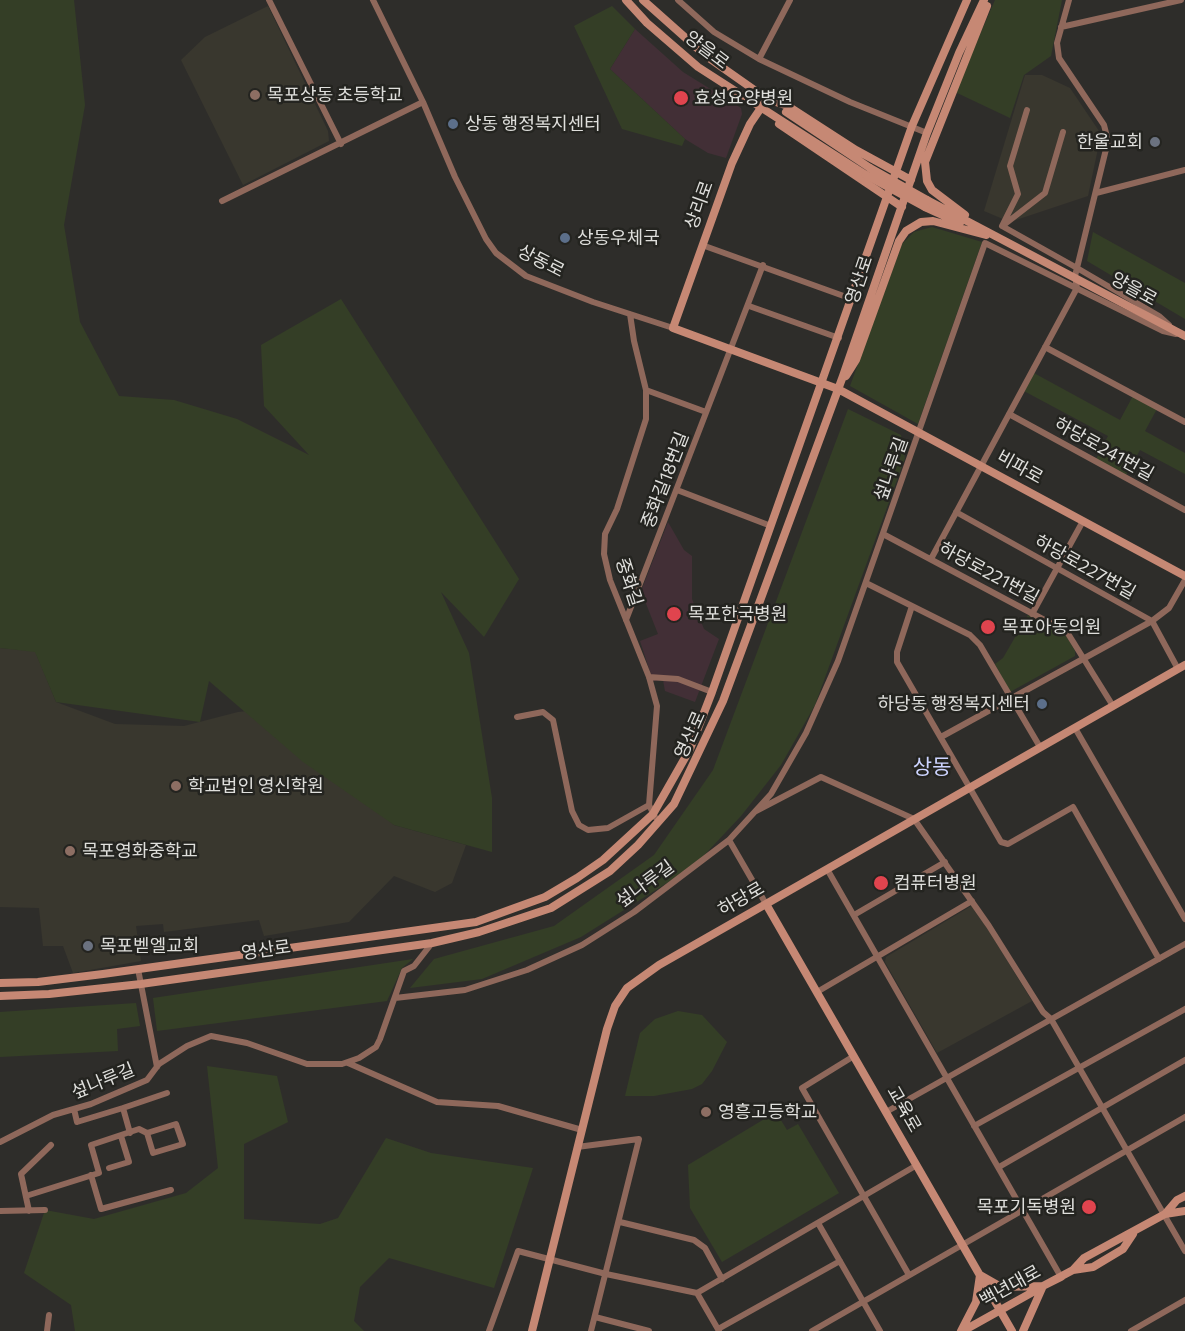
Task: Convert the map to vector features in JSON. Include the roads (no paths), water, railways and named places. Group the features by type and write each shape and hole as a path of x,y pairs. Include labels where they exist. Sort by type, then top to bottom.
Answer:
{"street":[{"path":"269,0 341,144"},
{"name":"상동로","path":"373,0 423,102 455,177 486,239 496,253 526,276 838,389"},
{"name":"양을로","path":"626,0 646,23 699,67 761,107 926,203 1002,240 1076,272 1185,336"},
{"name":"양을로","path":"643,0 706,56 868,171"},
{"path":"678,0 714,32 759,59 850,102 927,133"},
{"path":"759,59 790,0"},
{"name":"영산로","path":"0,983 38,982 476,922 545,897 603,860 651,810 675,780 690,749 824,383 912,126 967,0"},
{"name":"영산로","path":"0,996 50,994 141,984 432,943 517,921 551,908 610,871 660,822 686,784 723,701 838,389 927,133 959,53 984,0"},
{"path":"989,0 929,150 924,169 927,181 937,195 1002,240"},
{"path":"931,559 1077,288 1076,272 1108,135 1104,125 1059,58 1057,43 1069,0"},
{"path":"1060,27 1180,0"},
{"path":"767,99 788,106 911,180"},
{"name":"상리로","path":"673,328 732,164 767,99"},
{"path":"222,201 423,102"},
{"path":"761,107 783,128 902,207"},
{"path":"1002,226 1018,194 1010,166 1027,111"},
{"path":"1002,226 1045,193 1062,132"},
{"path":"1096,194 1185,170"},
{"path":"838,389 856,360 899,241 906,231 921,222 933,221 1002,240"},
{"path":"1002,226 1076,272"},
{"name":"섶나루길","path":"395,999 465,990 527,970 560,956 634,912 729,840 771,794 806,733 838,661 920,434 985,243 1077,288"},
{"path":"702,245 853,299"},
{"name":"중화길18번길","path":"626,621 763,265"},
{"path":"1077,288 1163,331 1185,336"},
{"path":"749,306 839,338"},
{"name":"중화길","path":"630,314 646,390 646,419 617,509 605,534 604,563 649,677 658,711 651,810"},
{"path":"1045,347 1185,422"},
{"name":"비파로","path":"838,389 1185,578"},
{"path":"646,390 706,412"},
{"name":"하당로241번길","path":"1009,414 1185,510"},
{"path":"677,490 771,526"},
{"name":"하당로227번길","path":"956,512 1152,621"},
{"path":"1032,614 1083,521"},
{"name":"하당로221번길","path":"883,534 1067,632 1113,706"},
{"path":"941,737 1152,621 1169,608 1185,578"},
{"path":"866,583 970,635 980,645 1040,747"},
{"path":"912,606 897,652 897,662 1001,842 1008,844 1073,807 1159,958"},
{"path":"1152,621 1182,667"},
{"name":"하당로","path":"532,1331 610,1018 627,988 646,972 1182,667"},
{"path":"649,677 678,679 712,692"},
{"path":"517,717 543,712 553,720 572,811 579,825 588,830 608,828 651,810 660,822"},
{"path":"1075,728 1185,919"},
{"path":"753,812 821,777 914,819 972,901 1043,1012 1051,1019 1185,1251"},
{"path":"729,840 766,904"},
{"path":"854,915 945,862"},
{"path":"827,869 1061,1277"},
{"path":"817,992 972,901"},
{"name":"교육로","path":"766,904 1012,1331"},
{"path":"348,1064 376,1047 404,971 414,966 432,943"},
{"path":"886,1112 1185,944"},
{"path":"138,969 157,1067"},
{"path":"975,1126 1185,1009"},
{"name":"섶나루길","path":"0,1142 53,1115 147,1080 157,1067 187,1046 211,1036 247,1043 307,1064 348,1064"},
{"path":"854,1056 802,1088 909,1275"},
{"path":"999,1167 1185,1060"},
{"path":"348,1064 437,1102 498,1106 582,1130"},
{"path":"74,1109 77,1122 167,1093"},
{"path":"123,1108 130,1132"},
{"path":"812,1331 1185,1117"},
{"path":"26,1196 99,1173 91,1145 130,1132 139,1130 147,1133 176,1124 183,1144 153,1153 147,1133"},
{"path":"109,1168 129,1162 121,1136"},
{"path":"577,1147 639,1139 591,1331"},
{"path":"29,1211 21,1174 51,1145"},
{"path":"489,1331 518,1251 606,1274 698,1293 917,1166"},
{"path":"91,1175 101,1209 171,1190"},
{"name":"백년대로","path":"962,1331 1073,1270 1093,1267 1123,1249 1133,1233 1165,1214 1177,1200 1185,1196"},
{"path":"0,1211 45,1210"},
{"name":"백년대로","path":"1165,1214 1185,1211"},
{"path":"620,1222 694,1240 705,1248 722,1279"},
{"path":"818,1223 880,1331"},
{"path":"698,1293 718,1330 840,1261"},
{"path":"962,1331 976,1302 980,1275 1001,1287 1043,1286 1023,1331"},
{"path":"1131,1331 1185,1299"},
{"path":"48,1331 49,1315"},
{"path":"595,1317 649,1331"}],"place":[{"name":"목포상동 초등학교","path":"255,95"},
{"name":"효성요양병원","path":"681,98"},
{"name":"상동 행정복지센터","path":"453,124"},
{"name":"한울교회","path":"1155,142"},
{"name":"상동우체국","path":"565,238"},
{"name":"목포한국병원","path":"674,614"},
{"name":"목포아동의원","path":"988,627"},
{"name":"하당동 행정복지센터","path":"1042,704"},
{"name":"학교법인 영신학원","path":"176,786"},
{"name":"목포영화중학교","path":"70,851"},
{"name":"컴퓨터병원","path":"881,883"},
{"name":"목포벧엘교회","path":"88,946"},
{"name":"영흥고등학교","path":"706,1112"},
{"name":"목포기독병원","path":"1089,1207"}],"district":[{"name":"상동","path":"932,767"}]}
